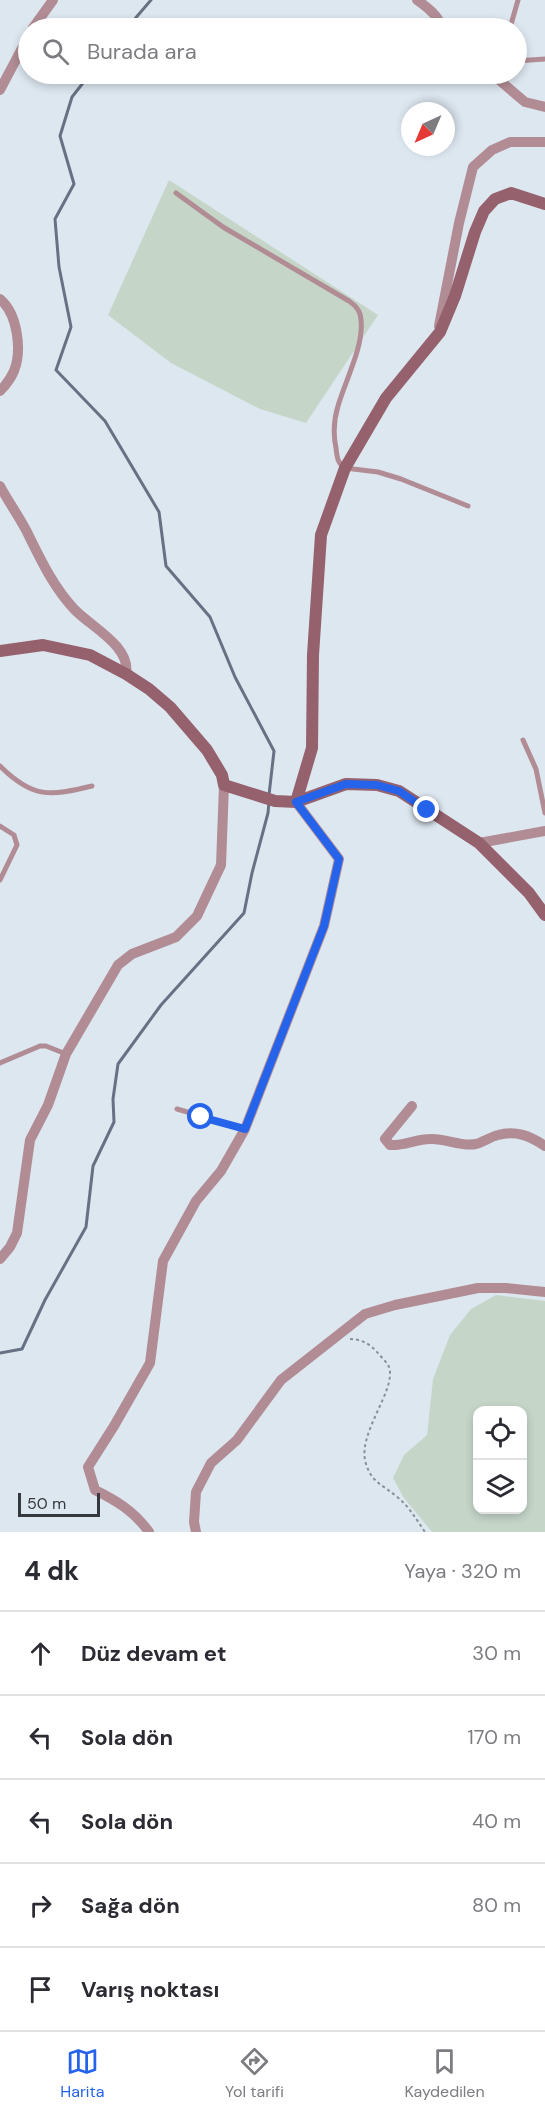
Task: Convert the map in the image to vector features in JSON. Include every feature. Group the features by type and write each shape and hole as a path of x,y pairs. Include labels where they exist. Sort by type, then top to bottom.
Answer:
{"street":[{"path":"40,18 53,0"},
{"path":"417,0 437,18"},
{"path":"0,90 18,57"},
{"path":"505,84 525,102 545,107"},
{"path":"437,336 459,223 473,167 492,150 510,142 545,142"},
{"path":"296,802 312,748 313,656 321,535 345,468 386,398 437,336 455,296 484,211 495,200 511,193 545,204"},
{"path":"0,299 13,315 17,333 14,371 0,391"},
{"path":"0,486 55,586 83,618 120,650 126,660 126,674"},
{"path":"0,1259 10,1247 17,1233 30,1140 48,1105 66,1054 118,965 132,954 176,937 197,916 221,865 224,785 222,775 207,750 170,707 149,689 126,674 90,655 43,645 1,650"},
{"path":"224,785 275,801 296,802 346,784 377,785 399,791 478,843 528,893 545,915"},
{"path":"149,1532 138,1517 120,1502 95,1490 88,1467 150,1363 163,1261 196,1201 221,1171 245,1129 324,926 339,859 296,802"},
{"path":"478,843 545,831"},
{"path":"412,1106 385,1139 390,1145 402,1146 431,1138 453,1144 475,1144 498,1135 519,1133 545,1146"},
{"path":"196,1532 194,1522 196,1492 211,1463 237,1440 281,1380 365,1314 395,1305 478,1288 545,1292"}],"lane":[{"path":"513,18 518,0"},
{"path":"527,60 545,59"},
{"path":"176,193 223,227 349,301 356,308 362,321 356,355 338,405 334,427 338,461 345,468 390,475 468,506"},
{"path":"523,740 536,769 545,813"},
{"path":"0,766 18,782 40,793 55,794 92,786"},
{"path":"0,826 14,835 17,845 0,880"},
{"path":"0,1063 40,1046 66,1054"},
{"path":"177,1109 245,1129"}],"path":[{"path":"335,1338 357,1339 372,1345 389,1367 389,1380 364,1446 365,1461 371,1477 396,1495 411,1511 425,1532"}],"green space":[{"path":"169,180 378,315 306,423 260,409 171,363 108,315"},
{"path":"496,1295 545,1301 545,1532 432,1532 404,1498 393,1478 404,1455 427,1435 433,1379 450,1335 471,1309"}],"waterway":[{"path":"136,18 151,0"},
{"path":"82,84 72,97 60,136 74,184 55,219 59,267 71,327 56,370 105,421 159,512 166,566 210,617 235,677 274,751 269,795"},
{"path":"0,1353 22,1349 45,1300 86,1227 93,1166 114,1122 113,1099 118,1064 161,1005 244,913 269,801"}],"route":[{"path":"201,1117 245,1129 324,926 339,859 296,802 346,784 377,785 399,791 427,810"}]}
